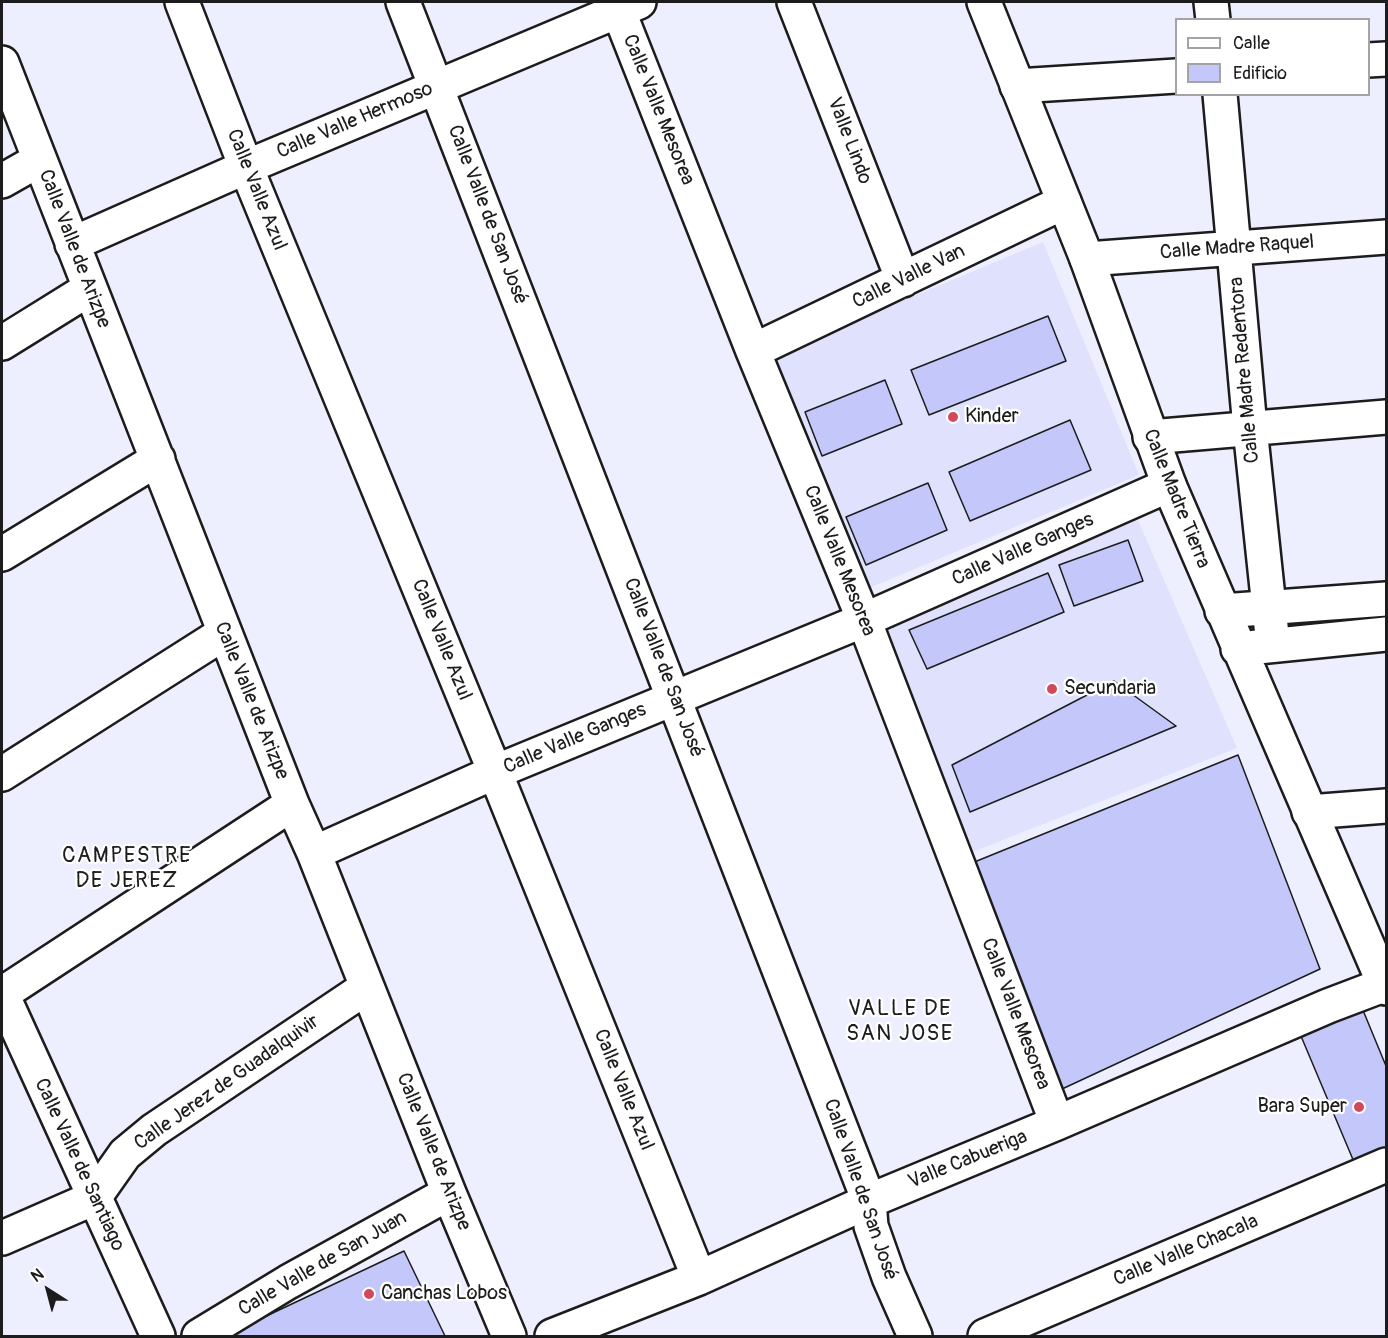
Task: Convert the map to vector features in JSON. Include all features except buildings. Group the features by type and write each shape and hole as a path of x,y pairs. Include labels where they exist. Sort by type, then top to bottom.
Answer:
{"street":[{"name":"Calle Valle Azul","path":"182,2 246,167 495,772 699,1278"},
{"name":"Calle Valle de San José","path":"403,2 869,1201 871,1226 915,1336"},
{"name":"Valle Lindo","path":"794,2 903,280"},
{"name":"Calle Madre Tierra","path":"984,2 1087,259 1169,485 1238,649 1386,985"},
{"path":"1211,2 1213,18"},
{"name":"Calle Valle Hermoso","path":"72,244 624,5"},
{"name":"Calle Valle Mesorea","path":"624,5 753,351 864,620 1057,1123"},
{"path":"1370,60 1386,59"},
{"name":"Calle Valle de Arizpe","path":"2,63 224,633 508,1336"},
{"path":"1017,86 1175,76"},
{"name":"Calle Madre Redentora","path":"1220,96 1250,428 1273,645"},
{"path":"2,181 39,160"},
{"name":"Calle Valle Van","path":"753,351 1064,202"},
{"name":"Calle Madre Raquel","path":"1087,259 1386,237"},
{"path":"2,343 89,288"},
{"path":"1150,437 1386,417"},
{"path":"2,554 158,459"},
{"name":"Calle Valle Ganges","path":"314,854 495,772 864,620 1169,485"},
{"path":"1222,611 1386,599"},
{"path":"2,774 224,633"},
{"path":"1238,649 1386,634"},
{"path":"2,994 292,804"},
{"path":"1309,812 1386,806"},
{"name":"Valle Cabueriga","path":"552,1336 699,1278 869,1201 1328,1006 1386,985"},
{"name":"Calle Jerez de Guadalquivir","path":"94,1197 124,1154 154,1130 367,987"},
{"name":"Calle Valle de Santiago","path":"2,994 158,1336"},
{"name":"Calle Valle Chacala","path":"985,1336 1386,1165"},
{"name":"Calle Valle de San Juan","path":"199,1336 288,1282 449,1193"},
{"path":"2,1238 94,1197"}],"shaded area":[{"name":"Kinder","path":"1043,242 1139,475 862,591 766,358"},
{"name":"Secundaria","path":"1138,520 1237,748 962,856 869,630"}],"place":[{"name":"Kinder","path":"953,417"},
{"name":"Secundaria","path":"1052,689"},
{"name":"Bara Super","path":"1359,1107"},
{"name":"Canchas Lobos","path":"369,1294"}],"district":[{"name":"CAMPESTRE DE JEREZ","path":"127,868"},
{"name":"VALLE DE SAN JOSE","path":"900,1022"}]}
